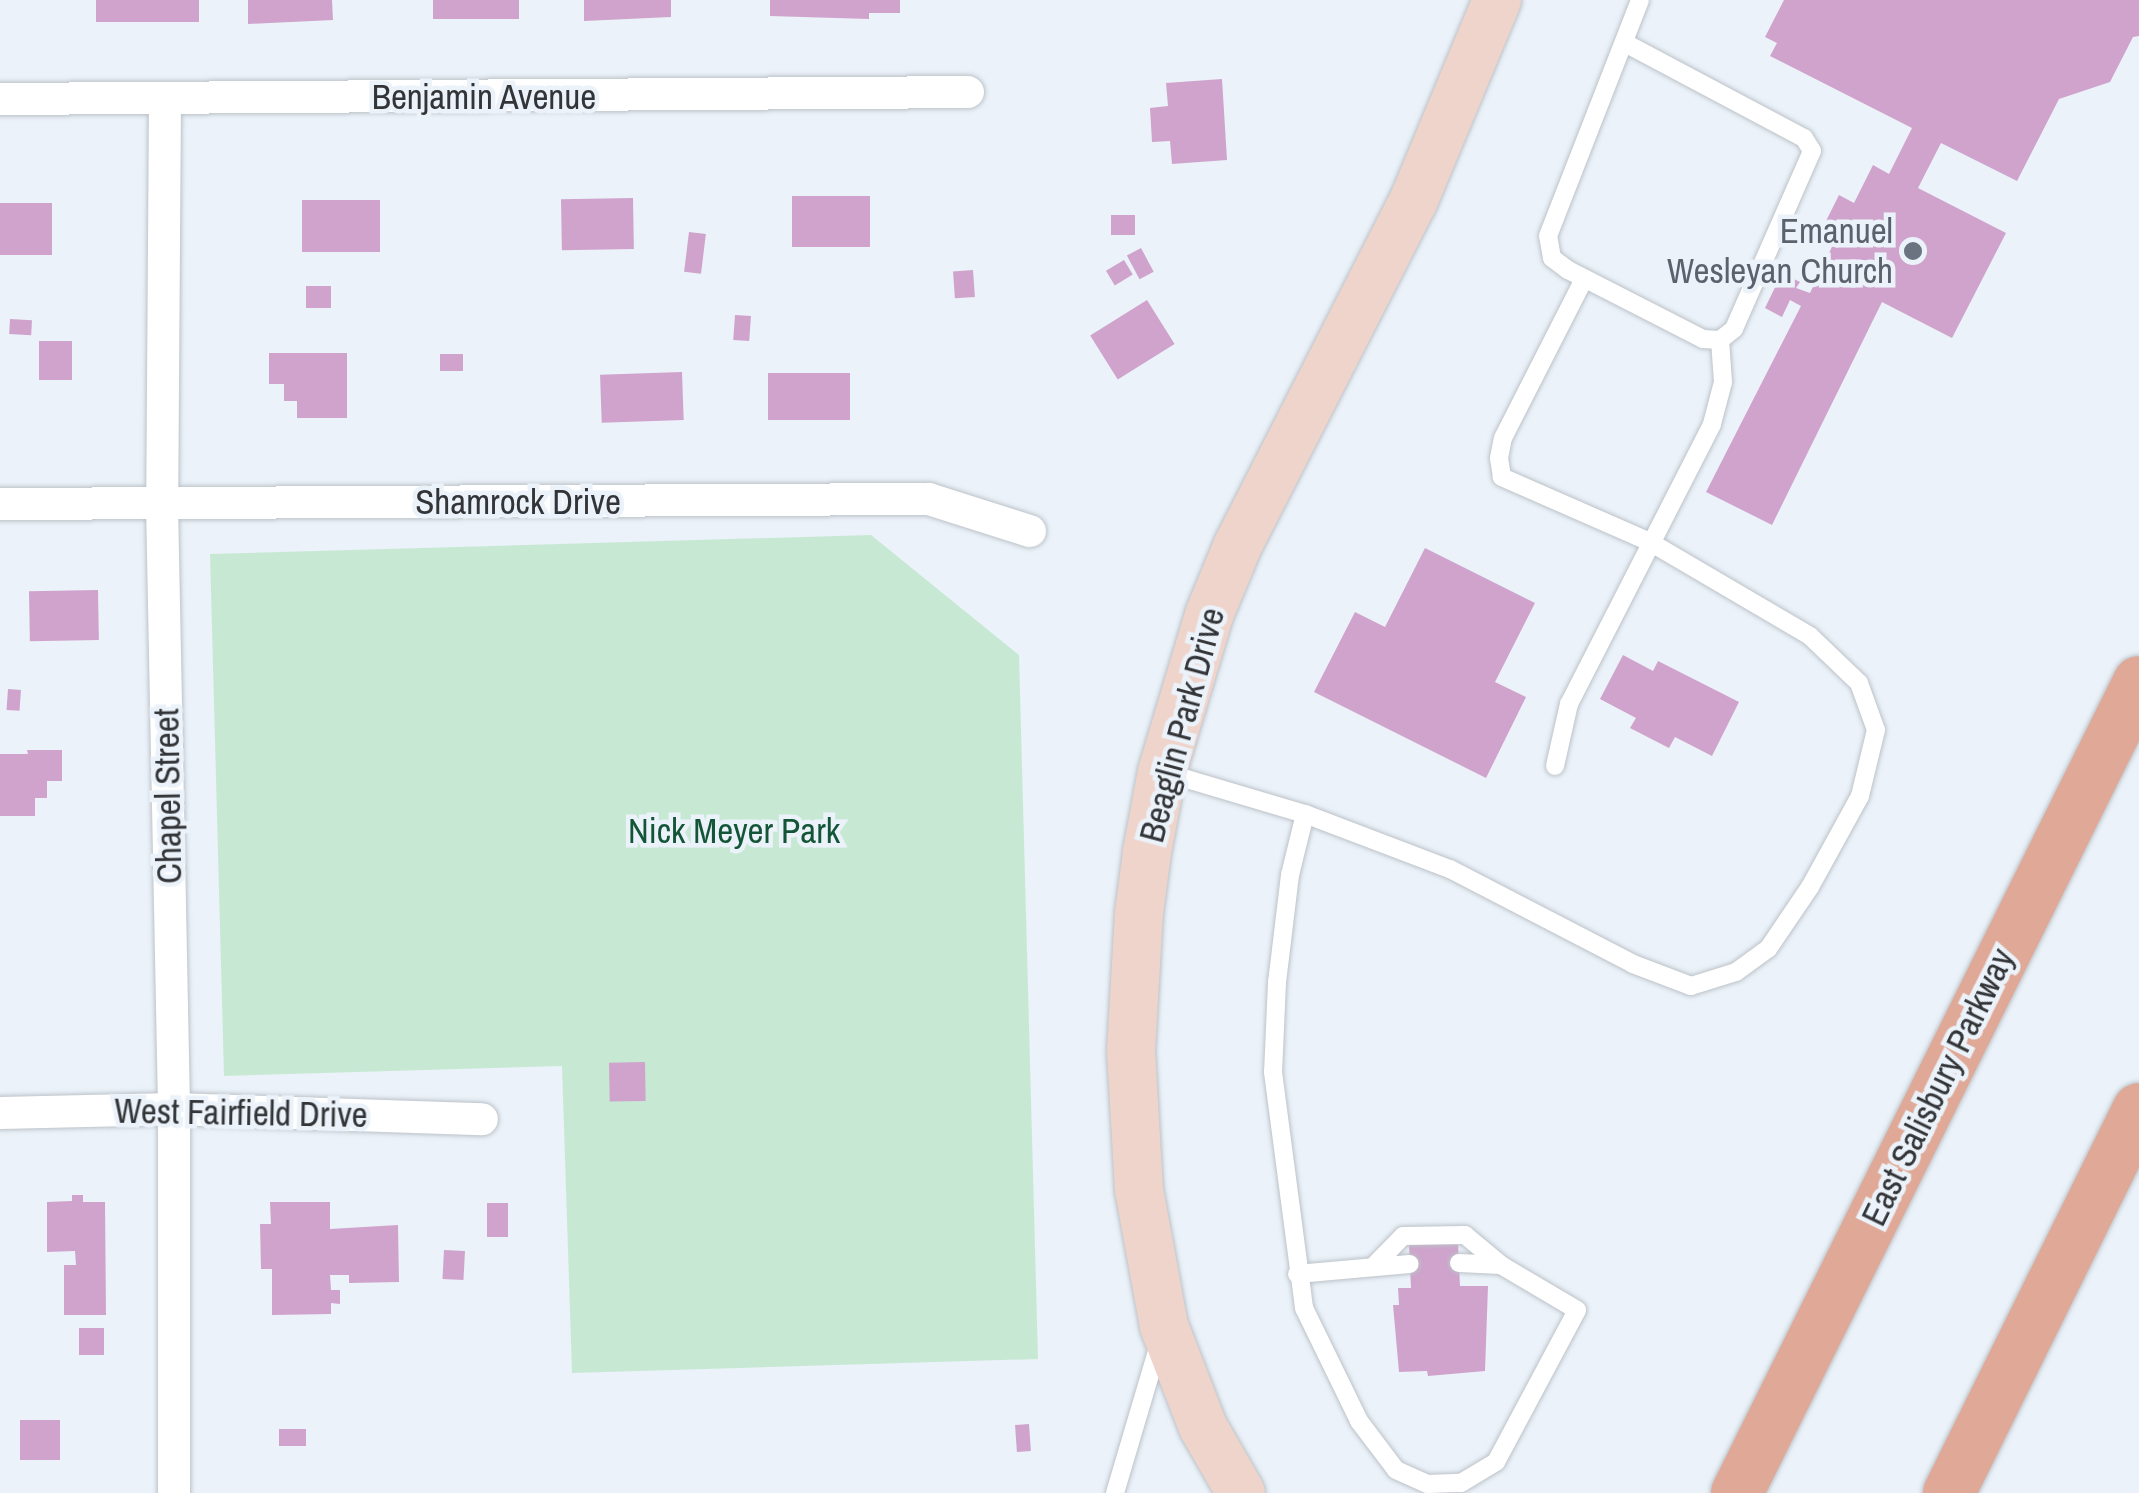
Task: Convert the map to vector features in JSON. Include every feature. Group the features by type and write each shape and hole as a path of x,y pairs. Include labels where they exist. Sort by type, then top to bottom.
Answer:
{"main road":[{"name":"Beaglin Park Drive","path":"1240,1493 1203,1427 1164,1326 1139,1190 1131,1051 1138,913 1162,772 1209,615 1238,546 1413,202 1497,0"},
{"name":"East Salisbury Parkway","path":"1747,1492 1822,1320 2139,682"},
{"path":"1958,1493 2080,1222 2139,1109"},
{"path":"1949,1493 2008,1380"}],"street":[{"name":"Benjamin Avenue","path":"0,99 968,92"},
{"name":"Chapel Street","path":"165,99 162,504 174,1110 174,1493"},
{"name":"Shamrock Drive","path":"0,504 929,500 1030,531"},
{"name":"West Fairfield Drive","path":"0,1113 174,1110 482,1119"}],"lane":[{"path":"1624,42 1804,138 1812,151 1734,328 1720,340 1704,339 1552,258 1548,236 1640,0"},
{"path":"1162,772 1305,814 1450,868 1633,964 1690,986 1736,972 1768,949 1810,887 1860,796 1876,730 1859,684 1810,636 1650,542 1502,477 1498,458 1503,438 1584,278"},
{"path":"1555,766 1570,704 1712,424 1722,382 1720,340"},
{"path":"1305,814 1288,892 1273,1072 1304,1308 1358,1421 1396,1470 1428,1484 1461,1484 1496,1462 1577,1310 1501,1265 1465,1235 1403,1236 1373,1268"},
{"path":"1297,1274 1410,1264"},
{"path":"1458,1264 1501,1265"},
{"path":"1115,1493 1164,1326"}],"green space":[{"name":"Nick Meyer Park","path":"871,535 1019,655 1038,1359 572,1373 562,1066 224,1076 210,554"}],"building":[{"path":"96,0 199,0 199,22 96,22"},
{"path":"248,0 332,0 333,20 248,24"},
{"path":"433,0 519,0 519,19 433,19"},
{"path":"584,0 671,0 671,17 584,21"},
{"path":"770,0 900,0 900,13 869,13 869,19 770,16"},
{"name":"Emanuel Wesleyan Church","path":"1784,0 2139,0 2139,36 2133,37 2110,82 2059,99 2017,181 1941,143 1918,188 2006,233 1952,338 1882,302 1772,525 1706,492 1801,306 1790,300 1782,317 1765,308 1782,273 1800,282 1796,288 1810,293 1839,232 1824,225 1839,195 1854,203 1873,165 1889,174 1912,128 1770,56 1777,43 1765,37"},
{"path":"1222,79 1227,160 1172,164 1170,141 1152,142 1150,108 1168,106 1166,83"},
{"path":"792,196 870,196 870,247 792,247"},
{"path":"633,198 634,249 562,250 561,199"},
{"path":"302,200 380,200 380,252 302,252"},
{"path":"0,203 52,203 52,255 0,255"},
{"path":"1111,215 1135,215 1135,235 1111,235"},
{"path":"689,232 706,234 701,274 684,272"},
{"path":"1141,248 1154,272 1140,279 1127,256"},
{"path":"1124,260 1133,275 1115,285 1106,271"},
{"path":"973,270 975,297 955,298 953,271"},
{"path":"306,286 331,286 331,308 306,308"},
{"path":"1147,300 1175,344 1118,380 1090,336"},
{"path":"735,315 751,316 749,341 733,340"},
{"path":"10,319 32,320 31,335 9,334"},
{"path":"39,341 72,341 72,380 39,380"},
{"path":"269,353 347,353 347,418 297,418 297,401 284,401 284,384 269,384"},
{"path":"440,354 463,354 463,371 440,371"},
{"path":"682,372 684,420 602,423 600,375"},
{"path":"768,373 850,373 850,420 768,420"},
{"path":"1425,548 1535,603 1495,682 1526,697 1486,778 1314,692 1355,612 1385,627"},
{"path":"98,590 99,640 30,641 29,591"},
{"path":"1623,655 1653,671 1658,661 1739,702 1712,756 1675,737 1669,748 1630,728 1636,718 1600,699"},
{"path":"8,689 21,690 20,711 7,710"},
{"path":"27,750 62,750 62,781 47,781 47,798 35,798 35,816 0,816 0,754 28,754"},
{"path":"645,1062 646,1101 610,1102 609,1063"},
{"path":"72,1195 83,1195 83,1202 105,1202 106,1315 64,1315 64,1265 76,1265 75,1251 47,1252 47,1202 72,1201"},
{"path":"270,1202 330,1202 330,1229 398,1225 399,1282 349,1283 349,1275 330,1275 331,1290 340,1290 340,1304 331,1303 331,1314 272,1315 272,1269 261,1269 260,1224 271,1224"},
{"path":"487,1203 508,1203 508,1237 487,1237"},
{"path":"1458,1243 1460,1286 1488,1286 1485,1371 1428,1376 1427,1371 1399,1372 1393,1305 1399,1305 1398,1288 1411,1288 1409,1245"},
{"path":"444,1250 465,1251 463,1280 442,1279"},
{"path":"79,1328 104,1328 104,1355 79,1355"},
{"path":"20,1420 60,1420 60,1460 20,1460"},
{"path":"1029,1424 1031,1451 1017,1452 1015,1425"},
{"path":"279,1429 306,1429 306,1446 279,1446"}],"place":[{"name":"Emanuel Wesleyan Church","path":"1913,251"}]}
